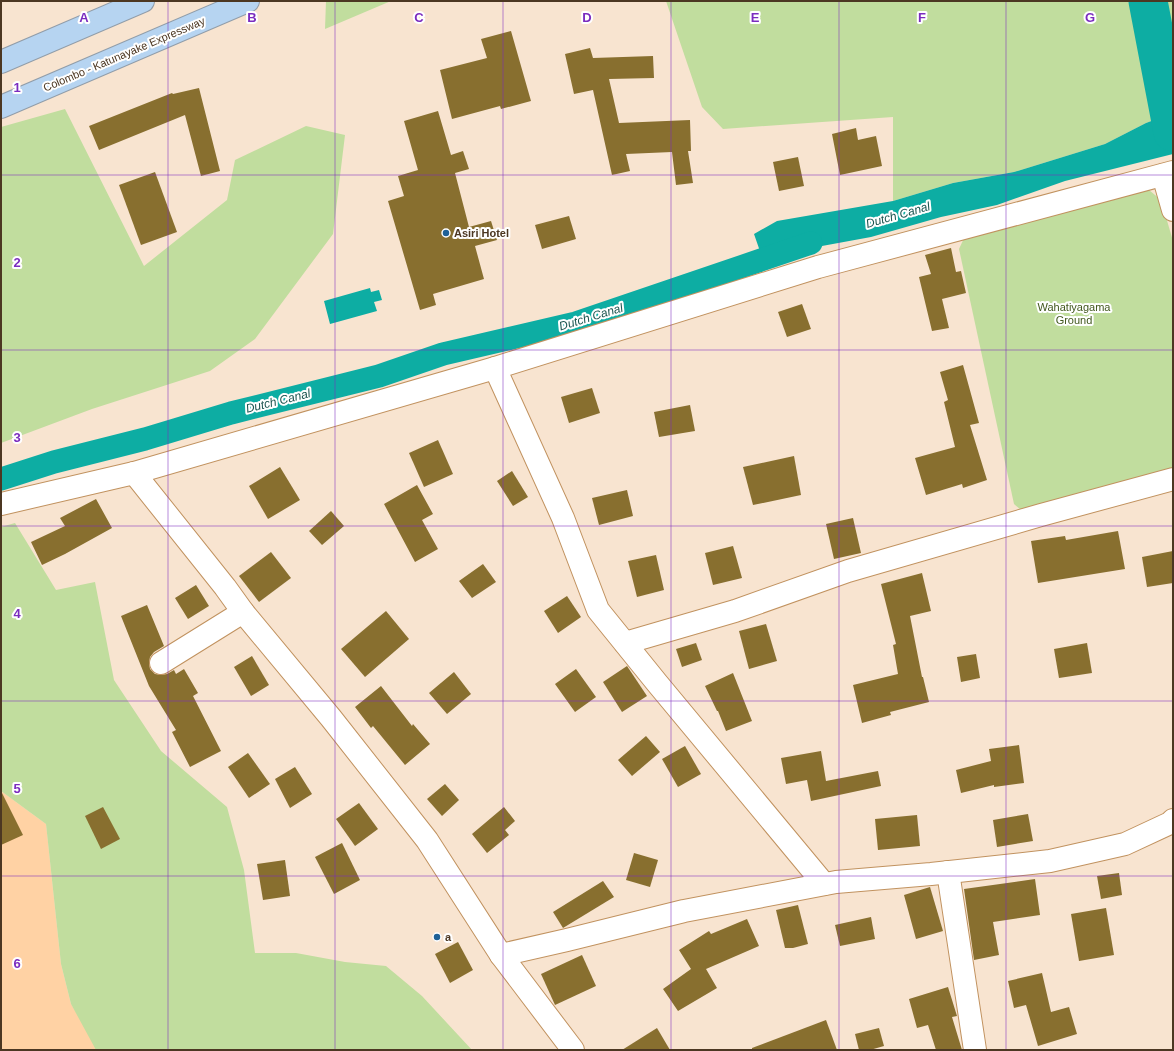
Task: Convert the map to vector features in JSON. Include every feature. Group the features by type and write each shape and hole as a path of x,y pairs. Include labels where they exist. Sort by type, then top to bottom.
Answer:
{"highway":[{"path":"1,62 142,1"},
{"name":"Colombo - Katunayake Expressway","path":"1,107 248,1"}],"street":[{"path":"1,504 134,472 496,368 818,266 1168,174 1173,210"},
{"path":"496,368 563,518 598,610 824,884"},
{"path":"134,472 243,612 331,718 427,840 501,956 572,1050"},
{"path":"625,643 735,611 848,571 1041,515 1173,479"},
{"path":"161,663 243,612"},
{"path":"501,956 684,911 824,884 1050,861 1125,844 1170,823 1173,820"},
{"path":"948,872 975,1050"}],"shaded area":[{"path":"1,791 46,824 61,964 71,1004 99,1050 1,1050"}],"green space":[{"path":"326,1 391,1 325,29"},
{"path":"666,1 1173,1 1173,113 1146,123 1105,144 1014,172 953,183 893,201 893,117 723,129 702,107"},
{"path":"65,109 144,266 227,200 235,160 306,126 345,135 333,234 255,339 210,371 92,409 1,443 1,127"},
{"name":"Wahatiyagama Ground","path":"1149,190 1161,200 1173,241 1173,470 1021,510 1014,504 959,249 965,236"},
{"path":"15,523 56,590 95,582 114,680 161,751 227,807 244,870 255,953 296,953 345,962 386,966 422,996 472,1050 96,1050 71,1004 61,964 46,824 1,791 1,527"}],"water":[{"path":"1173,113 1173,154 1065,181 997,205 941,217 871,237 762,257 754,234 777,221 893,201 953,183 1014,172 1105,144 1146,123"},
{"path":"370,288 371,292 379,290 382,300 374,302 377,311 330,324 324,301"}],"building":[{"path":"511,31 531,101 501,109 500,106 452,119 440,70 487,58 481,39"},
{"path":"590,48 593,58 653,56 654,78 609,79 619,123 690,120 691,151 688,151 693,183 676,185 672,152 626,154 630,171 612,175 593,90 574,94 565,54"},
{"path":"199,88 220,171 201,176 185,115 99,150 89,126 172,93"},
{"name":"Asiri Hotel","path":"438,111 451,155 463,151 469,169 455,173 469,227 491,221 497,240 475,246 484,279 433,294 436,305 420,310 388,201 404,196 398,176 418,170 404,121"},
{"path":"856,128 858,140 876,136 882,166 840,175 832,134"},
{"path":"798,157 804,186 779,191 773,162"},
{"path":"155,172 177,232 141,245 119,185"},
{"path":"569,216 576,239 542,249 535,225"},
{"path":"951,248 956,272 961,271 966,293 942,299 949,328 932,331 919,277 931,274 925,255"},
{"path":"802,304 811,329 787,337 778,312"},
{"path":"963,365 979,423 970,425 987,480 963,488 962,484 926,495 915,458 955,447 944,402 948,400 940,372"},
{"path":"592,388 600,413 569,423 561,397"},
{"path":"690,405 695,431 659,437 654,412"},
{"path":"438,440 453,474 424,487 409,453"},
{"path":"794,456 801,495 753,505 743,467"},
{"path":"280,467 300,500 268,519 249,486"},
{"path":"512,471 528,497 513,506 497,481"},
{"path":"417,485 433,514 422,520 438,549 415,562 384,504"},
{"path":"627,490 633,516 599,525 592,498"},
{"path":"96,499 112,528 42,565 31,542 65,526 60,518"},
{"path":"331,511 344,526 322,545 309,531"},
{"path":"853,518 861,553 834,559 826,524"},
{"path":"1118,531 1125,569 1038,583 1031,541 1065,536 1066,540"},
{"path":"733,546 742,578 713,585 705,553"},
{"path":"1173,551 1173,583 1147,587 1142,557"},
{"path":"271,552 291,578 259,602 239,576"},
{"path":"656,555 664,590 637,597 628,561"},
{"path":"483,564 496,582 472,598 459,581"},
{"path":"922,573 931,611 910,616 922,677 929,702 890,712 891,715 862,723 853,685 898,674 893,645 896,644 881,584"},
{"path":"196,585 209,606 188,619 175,598"},
{"path":"567,596 581,617 558,633 544,611"},
{"path":"147,605 164,646 154,652 150,657 150,669 155,674 161,675 167,674 174,670 176,674 184,669 198,693 193,696 221,751 190,767 172,732 176,730 149,686 121,616"},
{"path":"386,611 409,639 365,677 341,649"},
{"path":"766,624 777,661 749,669 739,631"},
{"path":"696,643 702,660 682,667 676,649"},
{"path":"1087,643 1092,673 1059,678 1054,649"},
{"path":"976,654 980,678 961,682 957,657"},
{"path":"252,656 269,685 251,696 234,667"},
{"path":"627,666 647,696 622,712 603,682"},
{"path":"576,669 596,697 575,712 555,684"},
{"path":"454,672 471,694 447,714 429,693"},
{"path":"733,673 752,721 726,731 718,711 705,686"},
{"path":"381,686 412,726 413,724 430,744 405,765 373,726 371,728 355,707"},
{"path":"646,736 660,752 632,776 618,760"},
{"path":"1019,745 1024,783 994,787 994,785 961,793 956,770 991,761 989,749"},
{"path":"685,746 701,774 678,787 662,759"},
{"path":"821,751 826,781 878,771 881,786 811,801 807,780 786,784 781,758"},
{"path":"248,753 270,784 249,798 228,767"},
{"path":"295,767 312,794 290,808 275,779"},
{"path":"445,784 459,800 442,816 427,799"},
{"path":"1,791 23,835 1,845"},
{"path":"359,803 378,829 355,846 336,819"},
{"path":"103,807 120,839 101,849 85,816"},
{"path":"504,807 515,821 505,830 509,835 487,853 472,834"},
{"path":"1028,814 1033,841 997,847 993,820"},
{"path":"917,815 920,846 878,850 875,819"},
{"path":"342,843 360,880 334,894 315,857"},
{"path":"634,853 658,860 650,887 626,880"},
{"path":"285,860 290,896 263,900 257,864"},
{"path":"1119,873 1122,895 1101,899 1097,876"},
{"path":"1035,879 1040,915 993,922 999,955 974,960 964,889"},
{"path":"603,881 614,897 563,928 553,912"},
{"path":"930,887 943,931 916,939 904,895"},
{"path":"798,905 808,944 793,948 785,948 776,910"},
{"path":"1106,908 1114,955 1079,961 1071,914"},
{"path":"871,917 875,939 840,946 835,925"},
{"path":"747,919 759,946 706,969 717,988 678,1011 663,989 691,969 679,950 709,931 711,934"},
{"path":"458,942 473,970 450,983 435,954"},
{"path":"582,955 596,986 555,1005 541,974"},
{"path":"1042,973 1051,1012 1069,1007 1077,1034 1038,1046 1026,1005 1014,1008 1008,981"},
{"path":"948,987 957,1016 952,1017 962,1050 936,1050 928,1025 917,1028 909,999"},
{"path":"826,1020 837,1050 752,1050 752,1048"},
{"path":"657,1028 670,1050 622,1050"},
{"path":"879,1028 884,1046 870,1050 859,1050 855,1034"}],"waterway":[{"path":"1148,1 1173,132"},
{"name":"Dutch Canal","path":"1,479 54,462 145,439 231,413 379,376 443,354 576,323 811,243"}],"place":[{"name":"Asiri Hotel","path":"446,233"},
{"name":"a","path":"437,937"}]}
